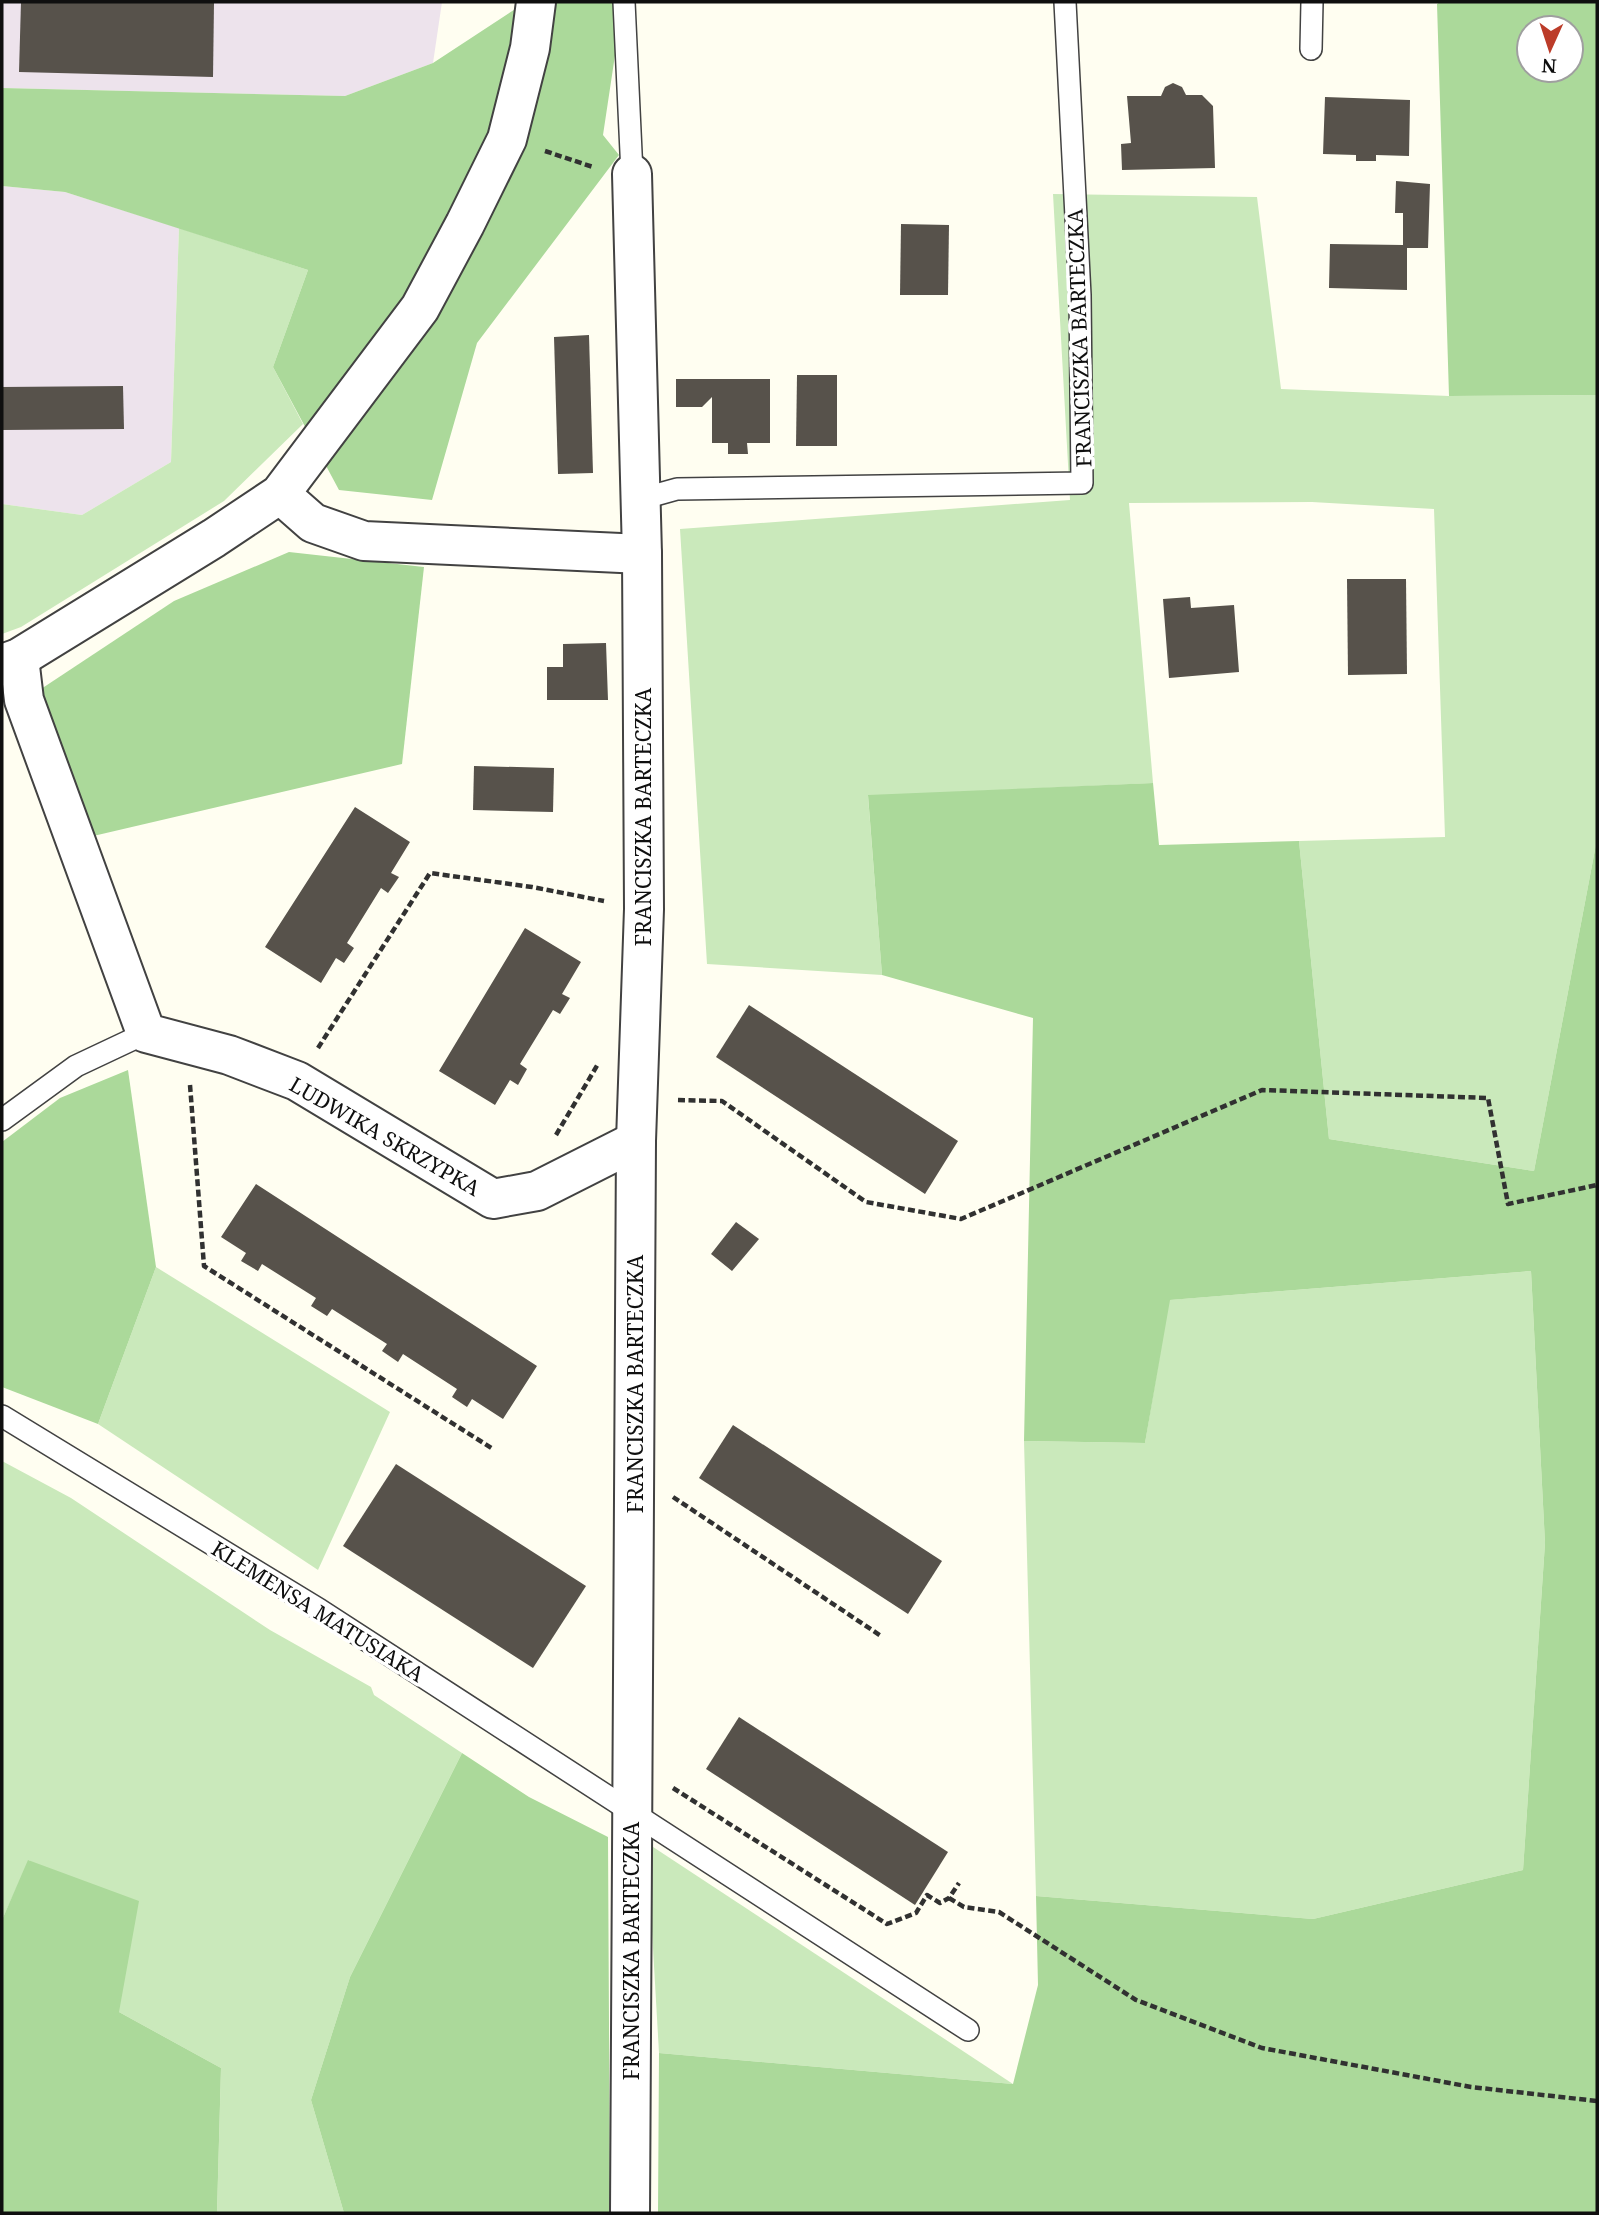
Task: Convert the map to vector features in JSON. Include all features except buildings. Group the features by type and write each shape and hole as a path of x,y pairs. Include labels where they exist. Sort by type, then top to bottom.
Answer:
{"street":[{"path":"146,1033 10,661 214,538 280,494 420,308 465,224 507,139 530,48 536,2"},
{"name":"FRANCISZKA BARTECZKA","path":"617,172 641,499 642,554 644,909 636,1141 630,2213"},
{"path":"280,494 313,523 364,541 642,554"},
{"name":"LUDWIKA SKRZYPKA","path":"146,1033 187,1042 297,1081 493,1199 537,1191 636,1141"}],"lane":[{"path":"617,172 624,2"},
{"name":"FRANCISZKA BARTECZKA","path":"641,499 677,489 1082,483 1080,295 1065,2"},
{"path":"1311,48 1312,2"},
{"path":"2,1121 76,1066 146,1033"},
{"name":"KLEMENSA MATUSIAKA","path":"2,1416 320,1611 968,2031"}],"path":[{"path":"542,150 617,172"},
{"path":"297,1081 429,873 532,887 644,909"},
{"path":"537,1191 539,1166 613,1038 641,1041"},
{"path":"187,1042 204,1266 493,1449"},
{"path":"638,1099 722,1101 866,1202 961,1219 1262,1090 1488,1098 1508,1204 1597,1185"},
{"path":"636,1489 660,1489 881,1636"},
{"path":"633,1762 887,1924 916,1913 927,1895 940,1903 949,1898 959,1884"},
{"path":"949,1898 964,1907 999,1912 1136,2000 1262,2048 1471,2087 1597,2101"}],"shaded area":[{"path":"2,2 442,2 433,63 345,96 2,88"},
{"path":"2,186 65,192 179,228 171,462 82,515 2,504"}],"green space":[{"path":"526,2 623,2 603,135 619,155 477,343 432,500 339,490 273,367 308,270 65,192 2,186 2,88 345,96 433,63"},
{"path":"1597,2 1597,395 1449,396 1437,4"},
{"path":"1053,194 1257,197 1281,389 1449,396 1597,395 1597,839 1534,1171 1329,1139 1299,841 1445,837 1434,509 1312,502 1129,503 1153,783 868,796 882,975 707,964 680,529 1070,500"},
{"path":"179,228 308,270 273,367 303,424 224,501 21,627 2,634 2,504 82,515 171,462"},
{"path":"289,552 424,567 402,764 89,837 41,689 174,601"},
{"path":"1153,783 1159,845 1299,841 1329,1139 1534,1171 1597,839 1597,2213 658,2213 659,2053 1013,2084 1038,1985 1036,1896 1313,1919 1523,1870 1545,1543 1531,1271 1170,1300 1145,1443 1024,1441 1033,1018 882,975 868,795"},
{"path":"128,1070 156,1267 98,1424 2,1387 2,1142 60,1098"},
{"path":"156,1267 390,1412 318,1570 98,1424"},
{"path":"1531,1271 1545,1543 1523,1870 1313,1919 1036,1896 1024,1441 1145,1443 1169,1300"},
{"path":"2,1461 71,1498 270,1630 371,1687 374,1695 462,1753 350,1977 311,2100 344,2213 217,2213 221,2068 119,2012 29,1860 2,1920"},
{"path":"462,1753 529,1797 608,1837 610,2213 344,2213 311,2100 350,1977"},
{"path":"647,1843 1013,2084 659,2053"},
{"path":"28,1860 139,1901 119,2012 221,2068 217,2213 2,2213 2,1920"}]}
